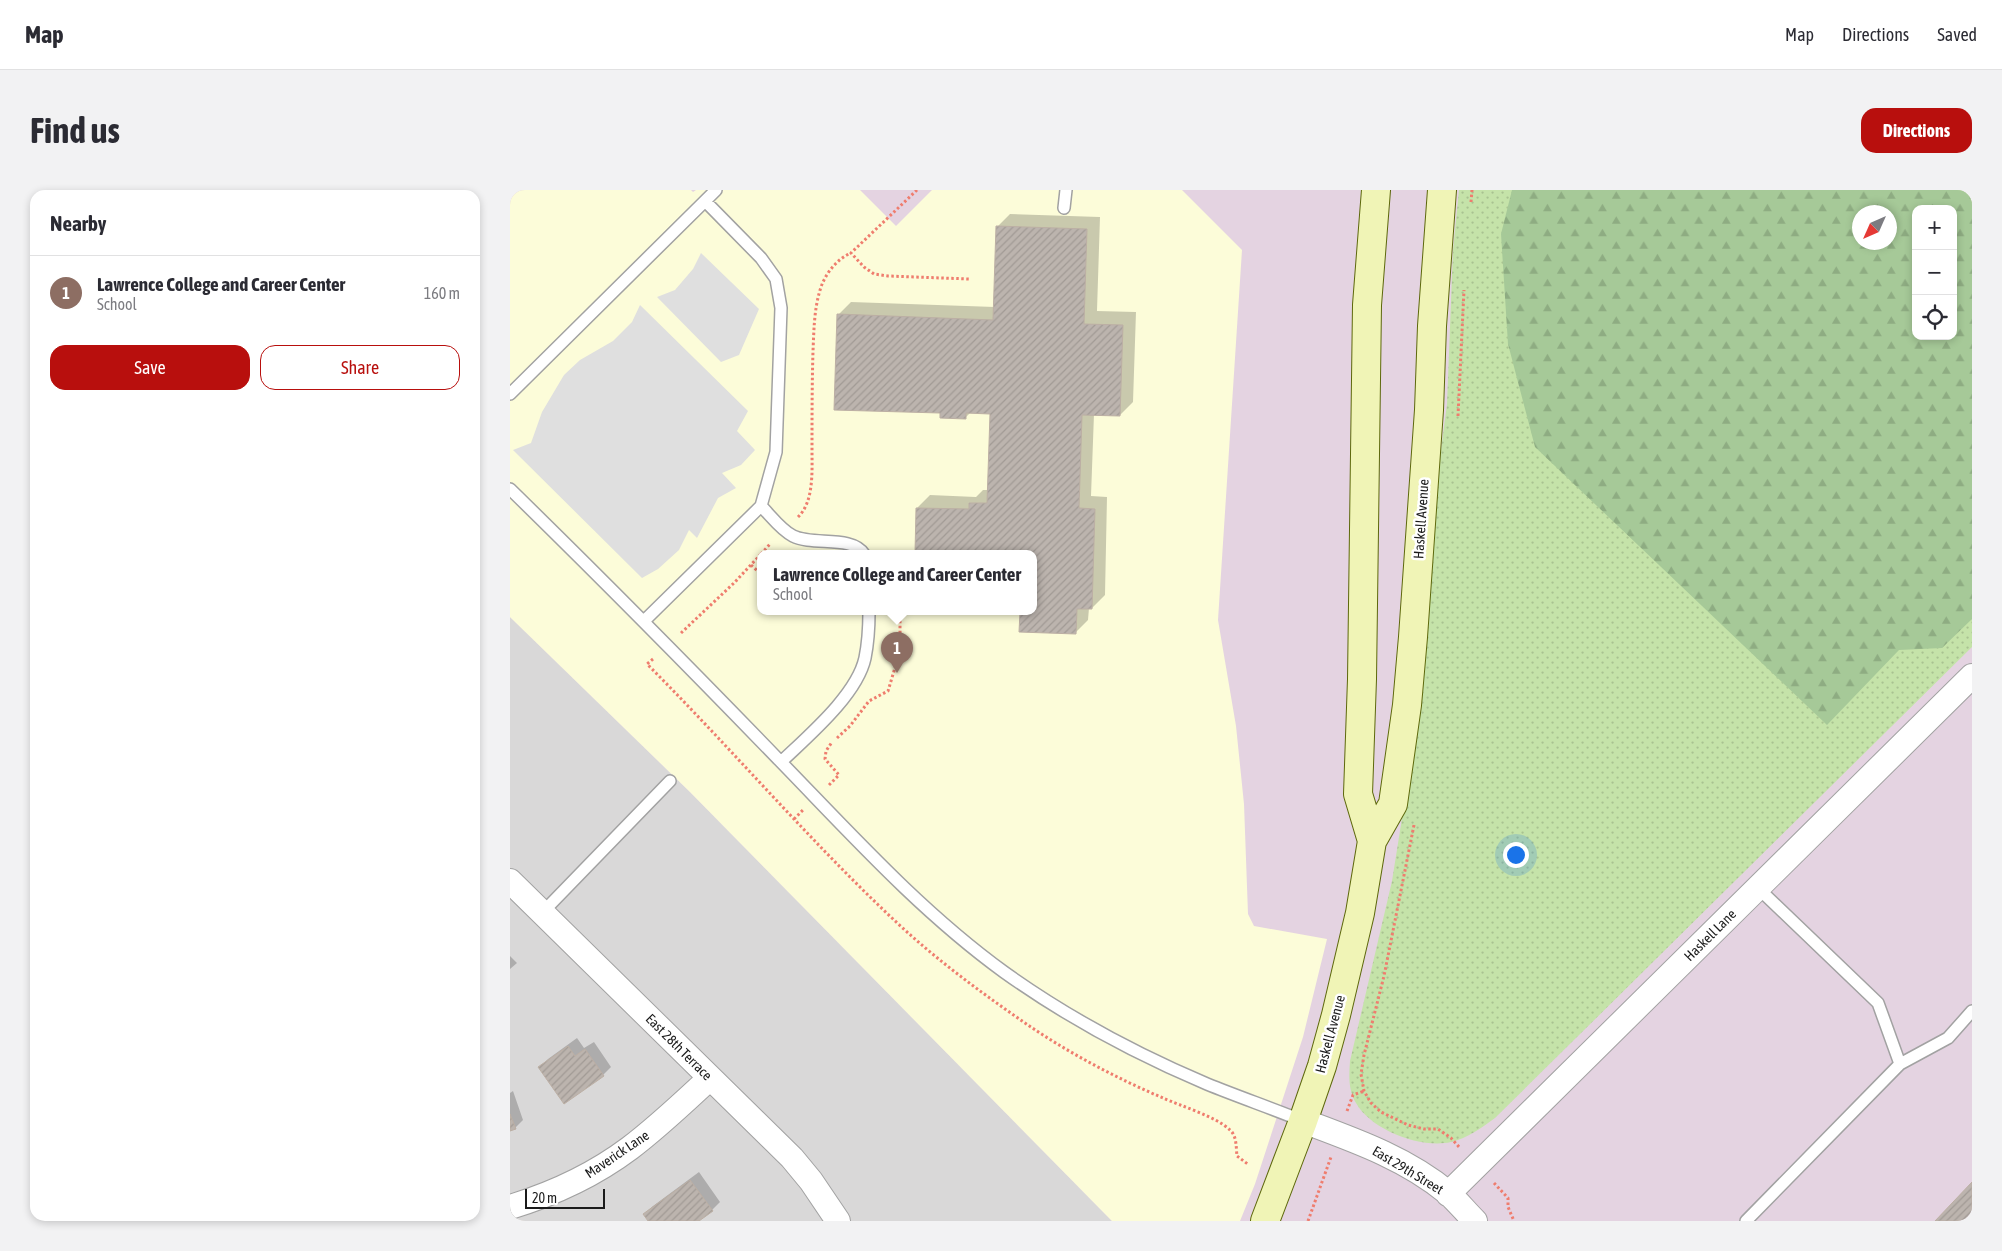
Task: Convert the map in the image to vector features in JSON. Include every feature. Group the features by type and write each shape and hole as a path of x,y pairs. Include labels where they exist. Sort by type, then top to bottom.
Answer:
{"main road":[{"name":"Haskell Avenue","path":"1372,841 1358,794 1362,659 1367,305 1376,190"},
{"name":"Haskell Avenue","path":"1265,1221 1304,1121 1336,1015 1360,913 1372,841 1393,804 1407,705 1428,420 1432,326 1442,190"}],"street":[{"name":"Haskell Lane","path":"1448,1194 1972,676"},
{"name":"East 28th Terrace","path":"510,881 792,1158 811,1181 838,1221"},
{"name":"Maverick Lane","path":"510,1207 568,1185 606,1164 652,1131 710,1078"},
{"name":"East 29th Street","path":"1304,1121 1390,1156 1422,1175 1448,1194 1475,1221"}],"lane":[{"path":"1064,208 1066,190"},
{"path":"510,394 710,194 776,279 781,308 776,452 761,506 644,621"},
{"path":"510,489 644,621 900,884 951,930 1004,971 1052,1004 1104,1035 1157,1062 1209,1085 1304,1121"},
{"path":"761,506 784,530 804,540 850,544 862,550"},
{"path":"781,762 832,712 857,678 865,659 869,615"},
{"path":"542,913 670,781"},
{"path":"1758,888 1878,1003 1900,1064"},
{"path":"1746,1221 1900,1064 1948,1038 1972,1011"}],"path":[{"path":"765,550 803,512 809,491 812,469 815,315 822,285 829,272 842,257 850,253 917,190"},
{"path":"850,253 874,274 969,279"},
{"path":"751,566 757,571"},
{"path":"794,819 839,775 825,759 826,751 832,742 850,726 869,701 888,691 900,651 900,615"},
{"path":"1353,1095 1364,1091 1371,1103 1394,1119 1424,1129 1438,1129 1451,1138"},
{"path":"1308,1221 1339,1134"},
{"path":"1503,1193 1508,1198 1508,1208 1514,1221"}],"shaded area":[{"path":"510,190 1972,190 1972,1221 1112,1221 690,792 510,617"},
{"path":"510,190 691,190 693,192 696,190 860,190 896,226 932,190 1182,190 1242,250 1218,620 1236,726 1244,804 1248,914 1254,926 1327,939 1303,1037 1255,1184 1240,1221 1112,1221 690,792 510,617"},
{"path":"701,253 759,309 739,355 721,362 657,297 675,290 693,269"},
{"path":"640,305 748,411 737,431 755,450 741,465 722,473 736,488 718,498 697,538 689,530 679,550 658,569 642,578 513,450 531,443 542,412 564,375 580,360 613,341 632,322"},
{"path":"510,617 690,792 1112,1221 510,1221"}],"green space":[{"path":"1459,190 1972,190 1972,647 1495,1118 1463,1138 1451,1142 1426,1143 1412,1140 1385,1129 1363,1113 1353,1098 1349,1072 1392,881 1410,768 1435,496 1447,404 1453,250"},
{"path":"1512,190 1972,190 1972,619 1942,648 1899,650 1827,725 1535,447 1508,344 1501,234"}],"building":[{"path":"996,226 1087,229 1084,324 1123,325 1120,416 1082,415 1079,508 1095,509 1092,609 1077,609 1076,634 1019,632 1020,615 1037,615 1037,550 915,550 916,508 969,509 969,503 987,503 990,414 966,413 966,419 940,418 940,413 834,410 837,314 993,320"},
{"path":"568,1046 575,1056 585,1049 604,1076 564,1104 538,1067"},
{"path":"510,1114 516,1129 510,1131"},
{"path":"690,1180 713,1211 699,1221 648,1221 643,1214"},
{"path":"1972,1182 1972,1221 1935,1221"}],"place":[{"name":"Lawrence College and Career Center","path":"897,673"}]}
